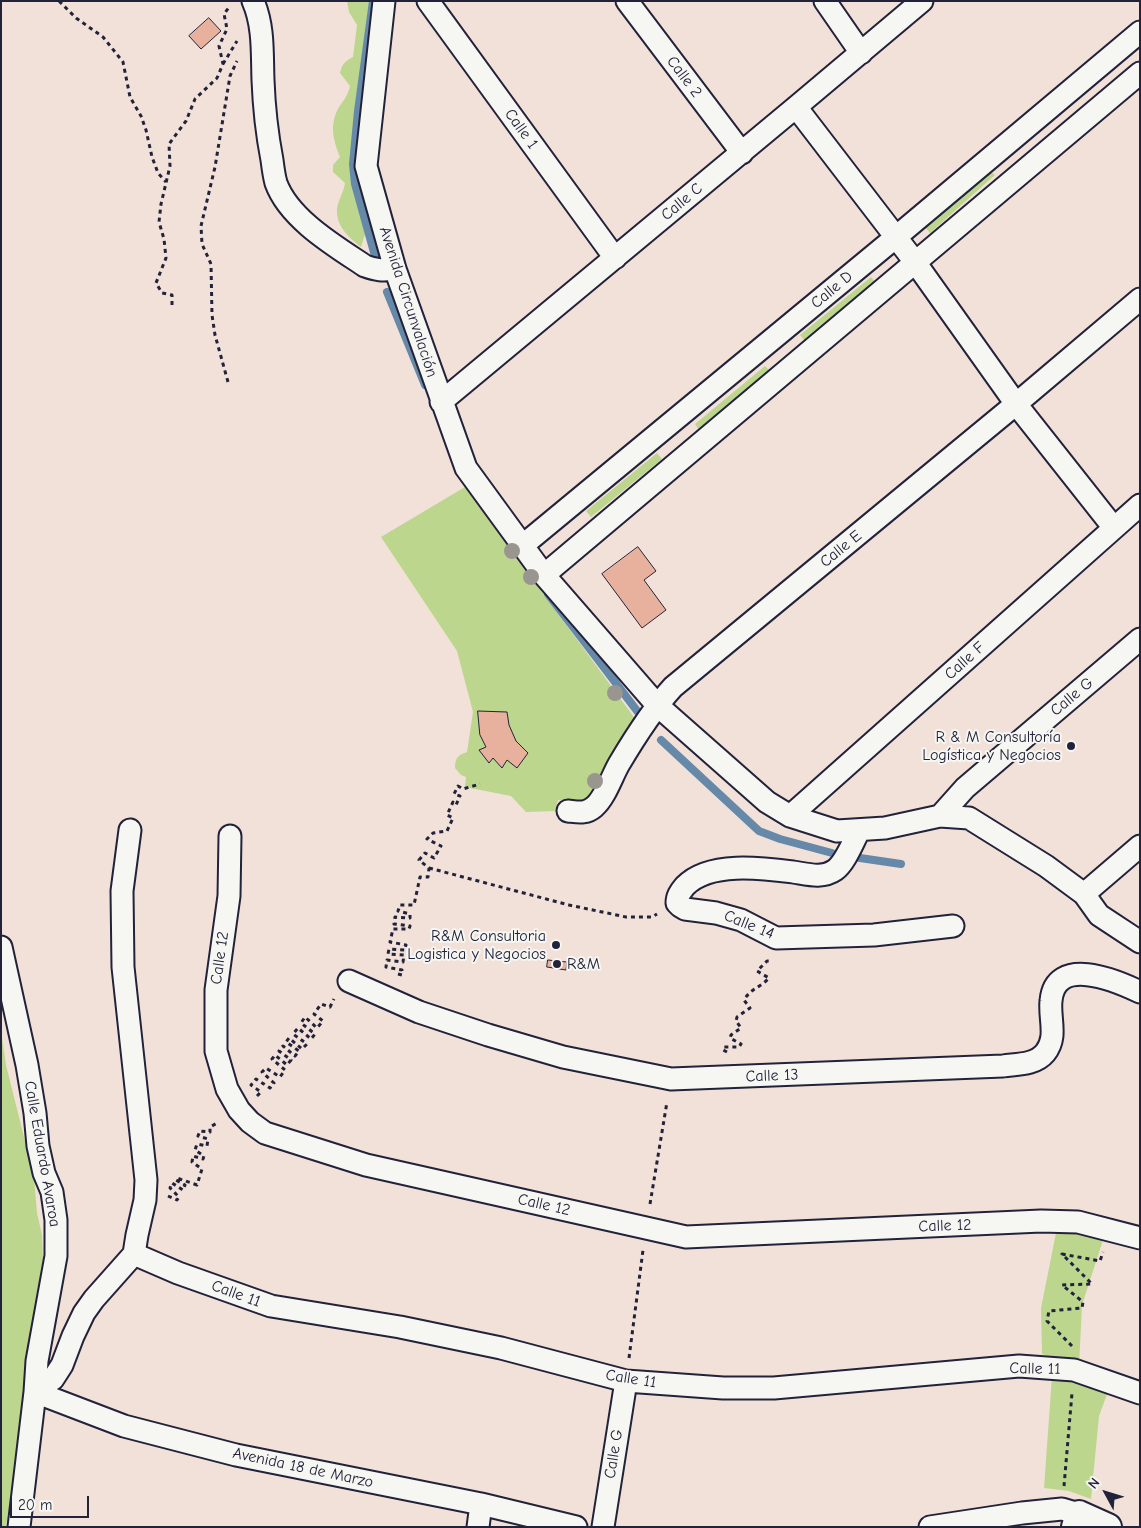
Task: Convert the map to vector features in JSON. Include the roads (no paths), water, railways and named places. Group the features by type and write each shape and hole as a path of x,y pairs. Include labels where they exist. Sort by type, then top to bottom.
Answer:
{"street":[{"path":"253,1 258,13 269,143 276,183 282,194 306,224 365,266 375,270 386,271 395,269"},
{"name":"Avenida Circunvalación","path":"384,1 366,166 395,269 466,468 544,575 657,705 767,802 790,816 837,831 859,831 902,825 940,816 969,818 1046,866 1084,894 1099,915 1140,942"},
{"name":"Calle 1","path":"428,1 615,258"},
{"name":"Calle 2","path":"627,1 742,153"},
{"path":"825,1 861,53"},
{"name":"Calle C","path":"441,402 922,1"},
{"name":"Calle D","path":"522,546 896,237 1140,32"},
{"name":"Calle D","path":"544,575 1140,73"},
{"path":"796,107 915,262 1016,404 1114,528"},
{"name":"Calle E","path":"568,811 586,812 594,807 602,798 620,762 657,705 673,687 1016,404 1140,299"},
{"name":"Calle F","path":"790,816 1140,506"},
{"name":"Calle G","path":"940,816 965,788 1140,639"},
{"path":"35,1392 53,1379 62,1365 84,1313 94,1298 134,1254 145,1200 146,1180 122,967 122,891 130,830"},
{"name":"Calle 14","path":"859,831 846,856 835,870 817,876 739,868 705,873 689,882 678,895 677,903 685,909 716,912 741,920 776,938 874,936 953,926"},
{"name":"Calle 12","path":"230,836 229,896 216,990 216,1051 227,1089 239,1110 250,1122 265,1133 366,1165 686,1237 1041,1221 1078,1222 1140,1238"},
{"path":"1084,894 1140,846"},
{"name":"Calle Eduardo Avaroa","path":"1,947 27,1065 38,1146 44,1173 52,1192 56,1220 56,1256 37,1361 19,1527"},
{"name":"Calle 13","path":"349,980 419,1012 488,1035 563,1057 671,1080 992,1066 1032,1062 1045,1053 1053,1039 1050,999 1055,987 1063,978 1072,973 1087,975 1117,981 1140,992"},
{"name":"Calle 11","path":"134,1254 178,1273 270,1306 400,1327 492,1346 626,1381 723,1388 774,1388 1019,1366 1074,1370 1140,1393"},
{"name":"Calle G","path":"603,1527 626,1381"},
{"name":"Avenida 18 de Marzo","path":"35,1392 124,1426 236,1455 481,1504 576,1527"},
{"path":"478,1527 481,1504"},
{"path":"930,1527 1022,1513 1072,1517 1108,1527"}],"waterway":[{"path":"373,1 353,164 355,184 378,267"},
{"path":"387,292 425,385"},
{"path":"548,594 644,720"},
{"path":"661,740 759,831 780,839 832,853"},
{"path":"860,858 901,864"}],"place":[{"name":"R & M Consultoría Logística y Negocios","path":"1071,746"},
{"name":"R&M Consultoria Logistica y Negocios","path":"556,945"},
{"name":"R&M","path":"557,964"}]}
